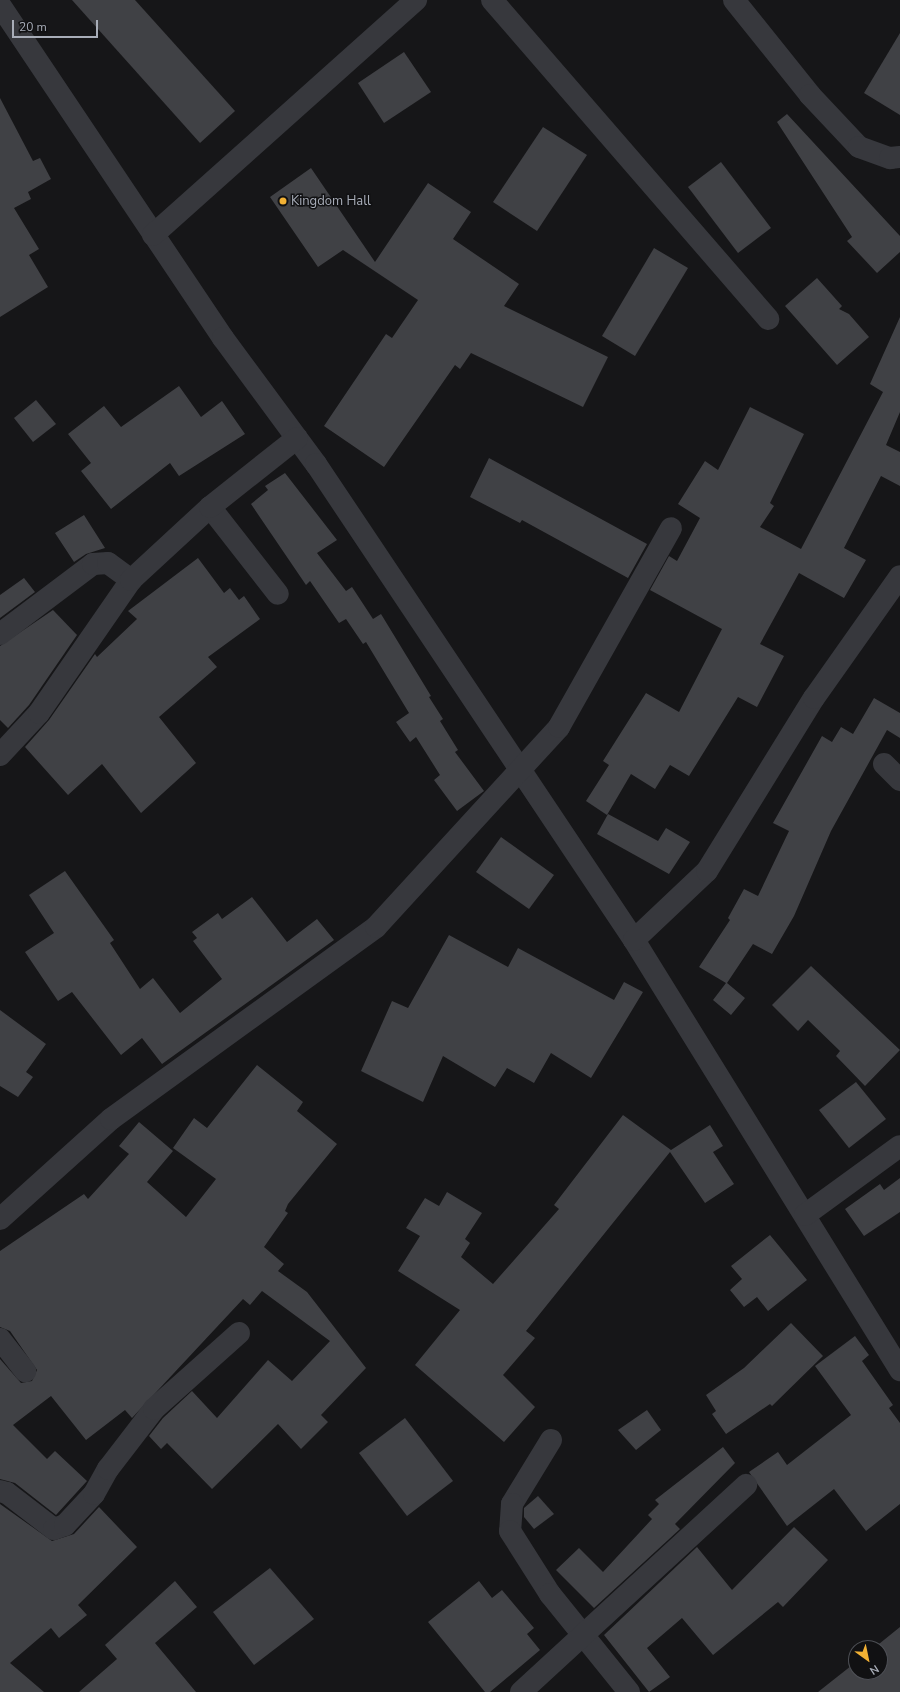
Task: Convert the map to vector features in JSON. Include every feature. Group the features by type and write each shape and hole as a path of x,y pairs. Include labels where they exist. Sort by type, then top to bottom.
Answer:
{"street":[{"path":"153,235 416,0"},
{"path":"492,0 768,319"},
{"path":"734,0 810,95 859,147 890,158 900,157"},
{"path":"0,5 153,235 297,438 634,940 900,1370"},
{"path":"0,755 39,714 131,580 210,507 297,438"},
{"path":"210,507 278,594"},
{"path":"0,1218 111,1119 376,927 518,768 559,727 671,528"},
{"path":"0,634 93,564 108,563 131,580"},
{"path":"634,940 707,871 814,698 900,576"},
{"path":"884,764 900,780"},
{"path":"805,1215 900,1146"},
{"path":"0,1491 7,1493 54,1529 65,1525 94,1494 108,1469 154,1409 239,1333"},
{"path":"0,1339 25,1371"},
{"path":"551,1440 512,1504 510,1531 550,1594 586,1635 629,1692"},
{"path":"521,1692 586,1635 746,1485"}],"building":[{"path":"72,0 135,0 235,111 200,143"},
{"path":"900,33 900,115 864,93"},
{"path":"404,52 431,92 384,123 358,83"},
{"path":"0,98 33,161 40,158 51,179 28,192 31,199 14,208 39,249 29,255 48,287 0,317"},
{"path":"787,114 900,236 900,252 877,273 847,241 852,237 777,122"},
{"path":"543,127 587,155 537,231 493,202"},
{"path":"721,162 771,228 738,253 688,187"},
{"path":"311,168 375,262 428,183 471,212 453,239 519,284 504,306 608,357 583,407 471,353 460,369 455,365 384,467 324,426 386,334 392,338 418,300 343,250 318,267 270,197"},
{"path":"654,248 688,268 635,356 602,336"},
{"path":"817,278 842,306 839,309 849,314 869,337 837,365 785,306"},
{"path":"900,317 900,412 886,445 900,452 900,486 881,476 844,548 866,560 844,598 799,573 760,644 784,656 757,707 738,697 689,776 670,765 655,789 631,774 607,815 586,801 609,765 603,761 646,693 679,712 722,629 650,590 669,556 677,561 700,518 678,504 705,461 718,470 750,407 804,434 770,503 774,506 760,527 801,549 883,392 870,384"},
{"path":"179,386 201,417 222,401 245,434 179,476 170,463 111,509 81,471 91,463 68,434 104,406 121,427"},
{"path":"36,400 56,424 33,442 14,418"},
{"path":"489,458 647,544 628,578 522,520 520,523 470,497"},
{"path":"285,473 337,540 317,553 346,591 352,587 373,619 381,614 431,696 429,697 443,719 440,721 458,750 455,752 484,791 457,811 434,780 440,775 416,737 410,742 396,722 409,713 366,642 363,644 346,619 339,623 310,581 306,585 251,504 268,490 265,486"},
{"path":"84,515 105,548 86,554 74,562 55,533"},
{"path":"198,558 224,593 230,588 239,600 244,596 260,619 208,657 217,667 159,717 196,763 141,813 102,764 68,795 25,747 49,720 95,654 97,657 137,619 128,611"},
{"path":"24,578 35,592 0,618 0,595"},
{"path":"53,610 77,635 29,705 8,728 0,720 0,646"},
{"path":"874,698 900,713 900,738 887,730 831,831 794,916 772,954 753,944 727,983 745,998 731,1015 713,1000 726,983 699,967 730,920 728,918 744,889 758,896 789,831 773,823 822,736 832,742 841,727 853,734"},
{"path":"608,814 658,841 666,828 690,842 669,874 597,834"},
{"path":"501,837 554,875 529,909 476,872"},
{"path":"65,871 114,940 110,943 140,989 153,978 180,1013 222,979 193,941 197,938 192,932 218,913 222,919 252,897 287,942 317,919 334,940 162,1064 142,1038 121,1055 72,992 58,1001 25,952 54,933 29,895"},
{"path":"449,935 508,967 518,948 614,1000 624,982 643,992 591,1078 551,1053 534,1083 507,1068 495,1087 443,1056 423,1102 361,1071 392,1001 408,1008"},
{"path":"811,966 900,1050 865,1086 836,1056 840,1051 808,1020 798,1031 772,1005"},
{"path":"0,1010 46,1044 26,1072 33,1077 18,1097 0,1086"},
{"path":"257,1065 303,1102 297,1111 337,1144 288,1204 285,1211 288,1213 264,1247 284,1264 278,1271 307,1292 366,1368 321,1415 328,1422 301,1449 278,1424 212,1489 167,1443 161,1449 149,1436 163,1418 192,1391 217,1418 268,1360 292,1381 330,1341 262,1291 250,1305 243,1299 132,1418 125,1410 86,1440 51,1396 13,1425 47,1459 55,1451 87,1481 56,1515 15,1483 0,1479 0,1359 21,1383 32,1381 37,1370 10,1331 0,1327 0,1251 84,1194 88,1199 129,1154 119,1146 139,1122 173,1151 147,1182 186,1217 216,1179 173,1148 194,1118 207,1128"},
{"path":"856,1082 886,1119 849,1148 819,1110"},
{"path":"623,1115 671,1150 710,1125 723,1146 713,1152 734,1184 705,1203 670,1152 526,1331 535,1338 503,1375 535,1407 504,1442 415,1365 460,1310 398,1271 420,1236 406,1228 425,1198 439,1206 447,1192 482,1213 465,1239 470,1243 461,1257 493,1284 559,1209 554,1205"},
{"path":"900,1178 900,1212 864,1236 845,1209 880,1184 884,1190"},
{"path":"770,1235 807,1280 768,1311 757,1297 744,1307 730,1290 742,1279 731,1266"},
{"path":"791,1323 823,1356 772,1406 770,1404 726,1434 712,1414 716,1411 706,1395 744,1368"},
{"path":"855,1336 869,1355 862,1361 893,1405 889,1408 900,1423 900,1504 866,1531 834,1489 787,1526 749,1472 778,1452 787,1465 851,1415 815,1366"},
{"path":"647,1410 661,1430 636,1450 618,1430"},
{"path":"405,1418 453,1481 407,1516 359,1453"},
{"path":"723,1447 735,1463 675,1524 680,1529 594,1608 556,1570 579,1548 603,1572 652,1519 648,1515 659,1504 655,1500"},
{"path":"538,1496 554,1514 534,1529 524,1517 524,1508"},
{"path":"0,1504 52,1541 74,1534 99,1507 137,1547 78,1605 87,1615 59,1638 51,1628 10,1663 44,1692 0,1692"},
{"path":"794,1527 828,1560 783,1607 778,1602 713,1655 682,1618 647,1648 670,1677 649,1692 604,1635 697,1547 732,1590"},
{"path":"270,1568 314,1619 254,1665 213,1612"},
{"path":"175,1581 197,1607 155,1643 196,1692 79,1692 117,1659 105,1645"},
{"path":"479,1581 492,1598 502,1590 534,1628 527,1634 540,1650 490,1692 485,1692 428,1622"},
{"path":"900,1627 900,1692 818,1692 848,1668 848,1680 888,1680 888,1640 884,1640"}],"place":[{"name":"Kingdom Hall","path":"283,201"}]}
